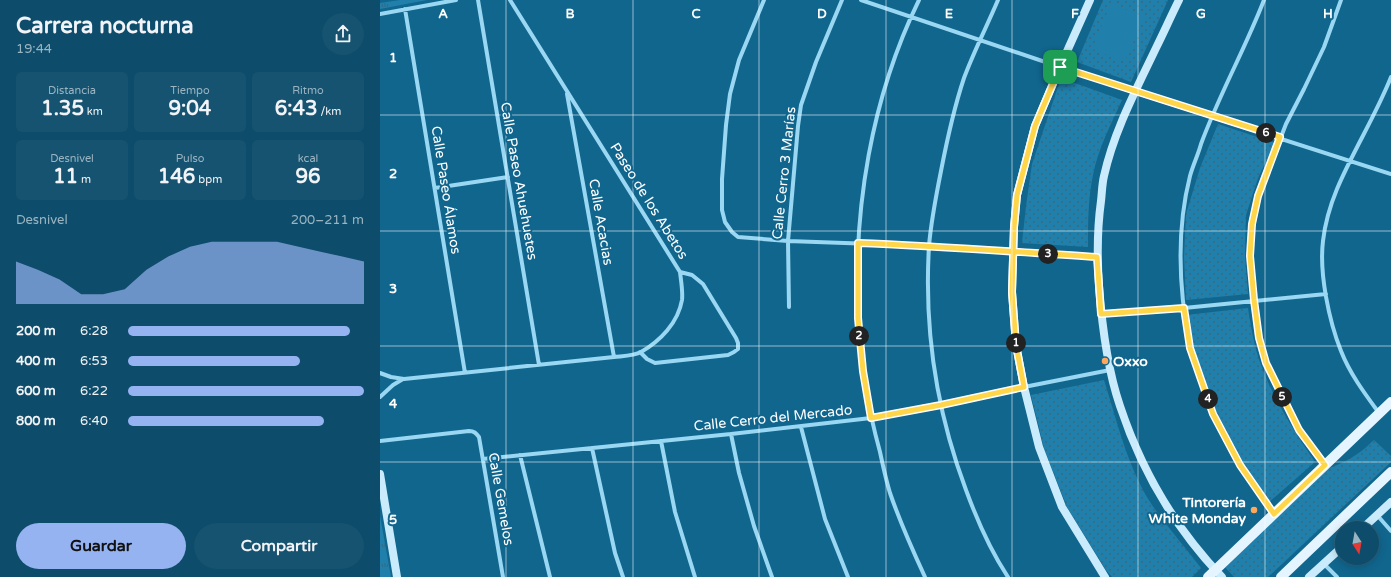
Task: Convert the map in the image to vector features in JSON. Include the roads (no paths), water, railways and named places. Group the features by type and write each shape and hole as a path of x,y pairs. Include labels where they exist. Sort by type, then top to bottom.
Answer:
{"main road":[{"path":"1215,575 1274,514 1391,402"},
{"path":"1281,577 1391,472"}],"street":[{"path":"380,14 456,0"},
{"name":"Calle Paseo Ahuehuetes","path":"478,0 539,366"},
{"name":"Paseo de los Abetos","path":"380,372 391,377 404,379 539,366 614,357 640,352 664,335 673,323 682,300 680,272 566,92 510,0"},
{"path":"764,0 738,60 730,94 726,125 722,179 722,210 725,222 732,232 738,237 788,241 929,246 1097,257"},
{"name":"Calle Cerro 3 Marías","path":"790,307 788,241 801,105 816,62 842,0"},
{"path":"861,0 1134,92 1280,137 1391,174"},
{"path":"919,0 892,65 878,110 867,164 858,243 858,318 863,371 871,418 890,492 907,538 925,577"},
{"path":"998,0 964,78 947,138 934,207 929,246 929,290 931,334 936,379 941,405 956,462 979,524 1008,577"},
{"path":"1090,0 1035,126 1017,195 1012,251 1012,292 1016,345 1024,387 1039,447 1062,507 1105,577"},
{"path":"1179,0 1134,92 1116,134 1103,177 1098,225 1097,257 1101,314 1110,370 1120,406 1134,444 1164,503 1215,575"},
{"path":"1264,0 1257,19 1213,116 1190,175 1183,213 1180,257 1184,308 1190,348 1213,414 1240,465 1274,514"},
{"path":"1325,465 1299,430 1266,363 1259,338 1250,256 1252,224 1258,196 1280,137 1324,47 1340,0"},
{"name":"Calle Paseo Álamos","path":"405,9 465,373"},
{"path":"1379,413 1358,384 1341,352 1326,294 1323,270 1323,242 1326,223 1337,190 1350,160 1391,77"},
{"name":"Calle Acacias","path":"566,92 614,357"},
{"path":"435,188 508,177"},
{"path":"640,352 647,359 655,363 728,355 738,349 736,338 703,284 692,275 680,272"},
{"path":"1101,314 1184,308 1326,294"},
{"name":"Calle Cerro del Mercado","path":"483,459 801,427 871,418 1110,370"},
{"name":"Paseo de los Abetos","path":"380,397 393,385 404,379"},
{"path":"801,427 825,519 848,577"},
{"name":"Calle Gemelos","path":"380,441 473,431 478,437 483,459 503,577"},
{"path":"731,434 754,526 772,577"},
{"path":"661,441 675,512 695,577"},
{"path":"592,448 615,552 623,577"},
{"path":"520,455 550,577"},
{"path":"380,474 397,577"},
{"path":"1371,521 1391,502"},
{"path":"1377,515 1391,531"},
{"path":"1309,577 1335,553"},
{"path":"1323,563 1337,577"}],"place":[{"name":"Oxxo","path":"1105,361"},
{"name":"Tintorería White Monday","path":"1254,510"}]}
